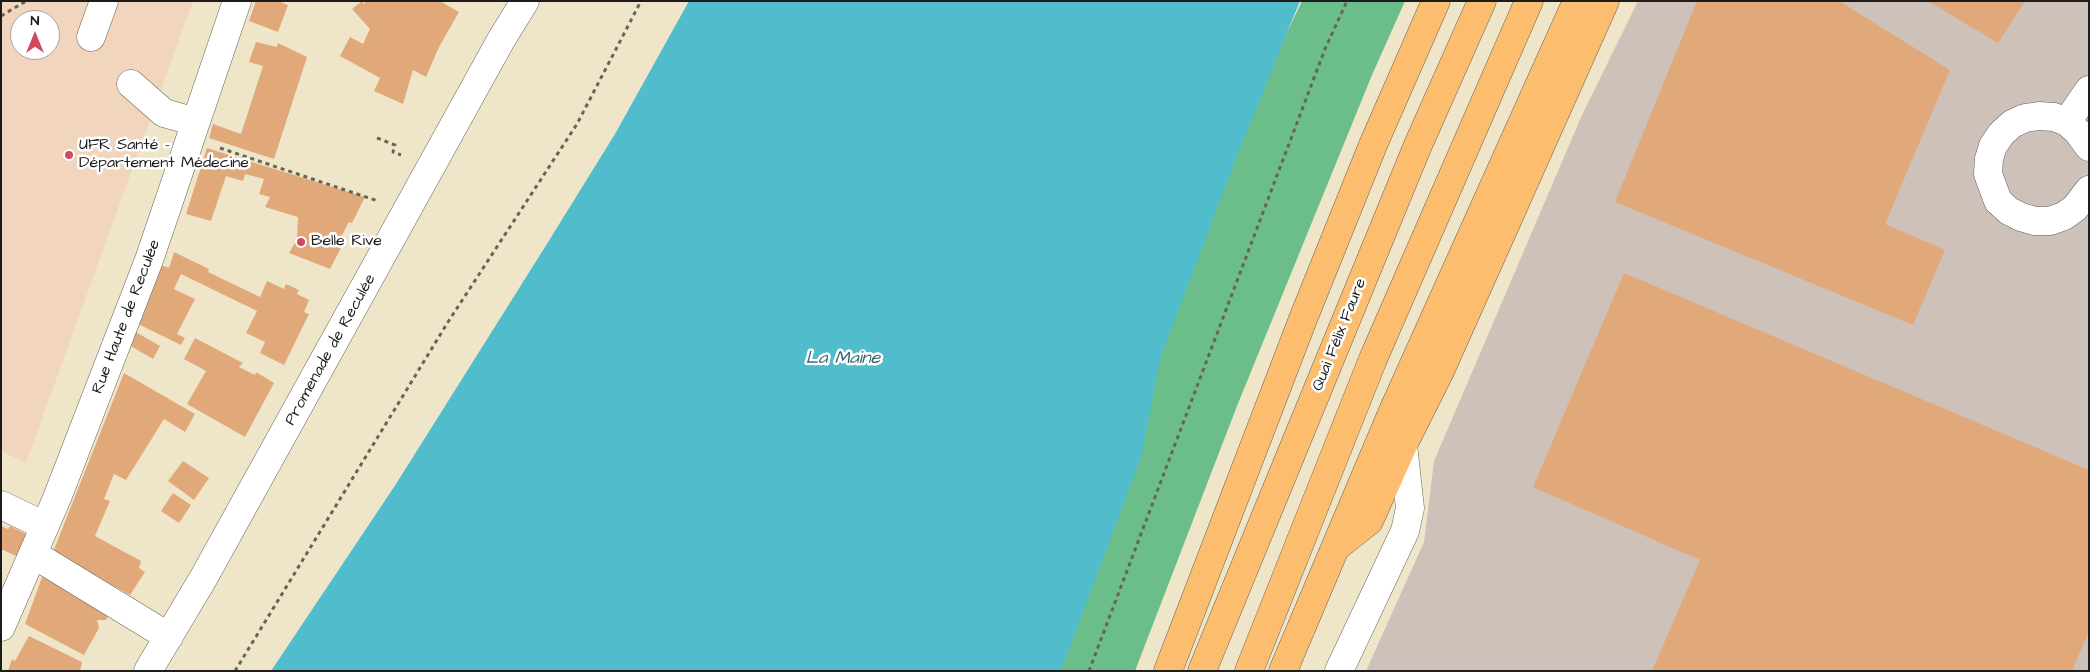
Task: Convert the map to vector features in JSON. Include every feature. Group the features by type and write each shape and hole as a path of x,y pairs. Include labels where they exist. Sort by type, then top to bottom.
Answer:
{"highway":[{"path":"1168,671 1306,310 1373,145 1436,1"},
{"name":"Quai Félix Faure","path":"1202,671 1418,144 1482,1"},
{"path":"1249,671 1373,359 1529,1"},
{"path":"1283,671 1332,551 1577,1"},
{"path":"1332,551 1369,521 1403,445 1440,371 1605,1"}],"street":[{"path":"91,37 104,1"},
{"name":"Rue Haute de Reculée","path":"1,627 45,526 149,260 238,1"},
{"name":"Promenade de Reculée","path":"148,671 323,364 501,40 525,1"},
{"path":"132,84 164,113 196,122"},
{"path":"2067,122 2089,90"},
{"path":"2089,147 2078,132 2067,122 2054,117 2039,116 2025,118 2012,124 2001,134 1993,146 1989,159 1988,174 1998,200 2009,211 2021,218 2035,221 2050,221 2064,216 2075,208 2089,190"},
{"path":"1339,671 1405,531 1410,508 1403,445"},
{"path":"1,505 45,526"},
{"path":"33,554 169,636"}],"path":[{"path":"1,16 26,1"},
{"path":"235,671 448,322 577,124 641,1"},
{"path":"1089,671 1322,58 1347,1"},
{"path":"377,138 395,144 392,152 404,156"},
{"path":"212,145 382,202"}],"shaded area":[{"name":"UFR Santé - Département Médecine","path":"1,1 193,1 26,463 1,451"},
{"path":"1638,1 2089,1 2089,671 1366,671 1424,542 1434,461 1582,115"}],"green space":[{"path":"1302,1 1405,1 1372,75 1237,406 1135,671 1052,671 1205,205"}],"water":[{"name":"La Maine","path":"689,1 1300,1 1236,158 1160,359 1142,454 1061,671 271,671 396,484 545,247 615,134"}],"building":[{"path":"256,1 278,1 288,5 278,32 249,21"},
{"path":"362,1 364,4 366,1 440,1 459,12 439,47 426,77 413,70 403,104 374,91 380,78 340,56 350,37 363,44 370,29 352,9"},
{"path":"1697,1 1839,1 1950,70 1885,224 1945,250 1913,325 1615,202"},
{"path":"1928,1 2025,1 1998,43"},
{"path":"256,42 277,47 278,43 307,57 274,159 209,138 213,124 241,134 263,66 249,62"},
{"path":"207,148 365,197 352,223 349,222 341,237 346,238 330,269 289,253 297,239 298,217 265,207 270,197 259,194 264,179 245,174 243,181 226,176 211,221 186,214"},
{"path":"174,252 209,269 208,272 260,297 267,281 284,289 286,284 299,290 297,294 309,300 304,312 309,314 284,365 260,353 265,342 246,333 257,311 181,274 174,289 195,299 177,334 185,338 181,345 136,323 158,264 169,268"},
{"path":"1624,273 2089,470 2089,631 2072,671 1652,671 1700,560 1533,487"},
{"path":"134,331 160,346 153,359 129,345"},
{"path":"195,338 243,363 239,367 255,375 256,372 274,383 245,437 187,404 206,371 184,359"},
{"path":"124,373 195,414 185,432 164,419 126,480 114,474 104,499 110,501 95,536 141,561 139,568 145,572 130,595 53,552"},
{"path":"183,461 209,478 194,500 168,481"},
{"path":"173,493 191,505 179,523 161,511"},
{"path":"1,526 8,529 10,526 26,534 18,557 1,549"},
{"path":"44,572 112,609 106,620 97,620 99,628 84,655 25,624"},
{"path":"29,636 82,662 80,671 8,671 12,659 15,661"}],"place":[{"name":"UFR Santé - Département Médecine","path":"69,155"},
{"name":"Belle Rive","path":"301,242"}]}
